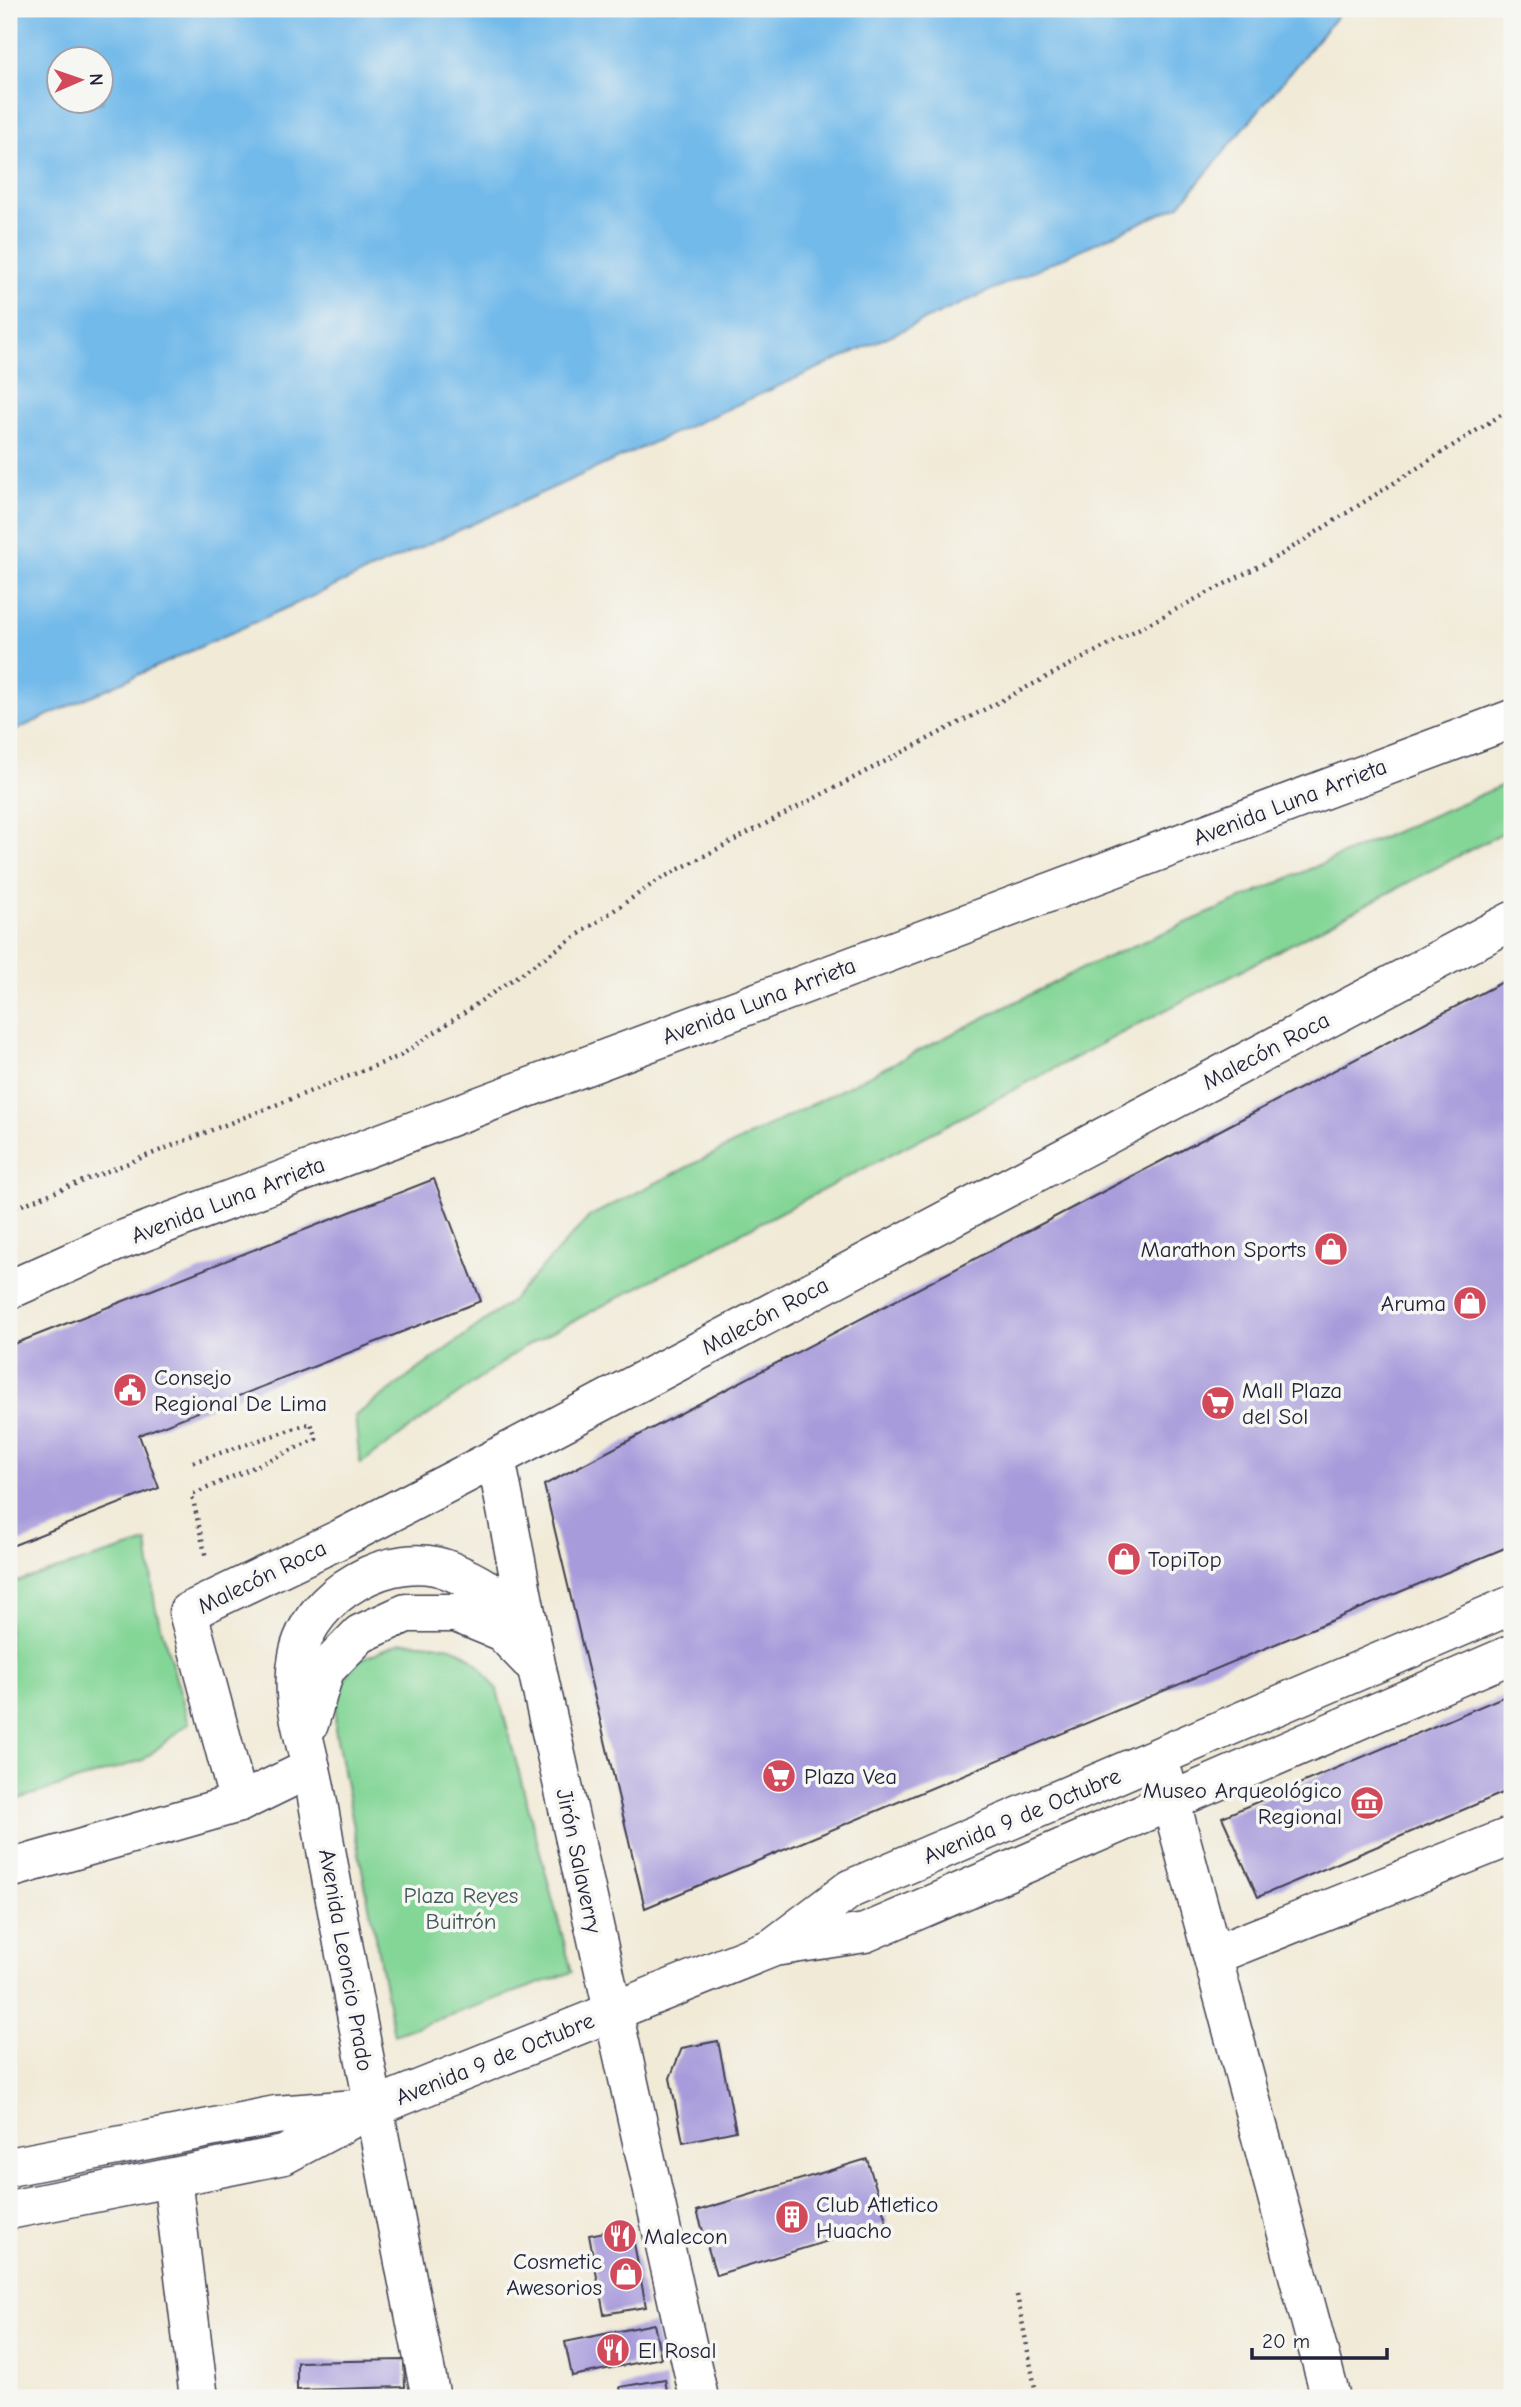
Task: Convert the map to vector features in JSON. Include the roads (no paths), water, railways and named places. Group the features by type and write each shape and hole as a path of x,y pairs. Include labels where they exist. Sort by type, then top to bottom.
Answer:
{"street":[{"name":"Avenida Luna Arrieta","path":"9,1290 114,1243 1512,719"},
{"name":"Malecón Roca","path":"239,1802 188,1612 338,1540 496,1458 1512,921"},
{"name":"Jirón Salaverry","path":"496,1458 537,1669 699,2398"},
{"name":"Avenida 9 de Octubre","path":"774,1947 850,1889 1512,1605"},
{"path":"9,1870 239,1802 311,1768 308,1718 325,1670 360,1634 406,1613 456,1613 479,1622 502,1632 537,1669"},
{"name":"Avenida 9 de Octubre","path":"9,2210 284,2155 372,2108 774,1947 864,1933 1512,1654"},
{"path":"1158,1757 1173,1801 1331,2398"},
{"name":"Avenida Leoncio Prado","path":"311,1768 372,2108 431,2398"},
{"path":"1214,1955 1512,1836"},
{"name":"Avenida 9 de Octubre","path":"9,2167 276,2115 372,2108"},
{"path":"172,2178 199,2398"}],"water":[{"path":"9,9 1343,9 1180,205 9,733"}],"place":[{"name":"Marathon Sports","path":"1331,1249"},
{"name":"Aruma","path":"1470,1303"},
{"name":"Consejo Regional De Lima","path":"130,1390"},
{"name":"Mall Plaza del Sol","path":"1218,1403"},
{"name":"TopiTop","path":"1124,1559"},
{"name":"Plaza Vea","path":"779,1776"},
{"name":"Museo Arqueológico Regional","path":"1367,1803"},
{"name":"Club Atletico Huacho","path":"792,2217"},
{"name":"Malecon","path":"620,2236"},
{"name":"Cosmetic Awesorios","path":"626,2274"},
{"name":"El Rosal","path":"613,2350"}],"park label":[{"name":"Plaza Reyes Buitrón","path":"461,1908"}]}
